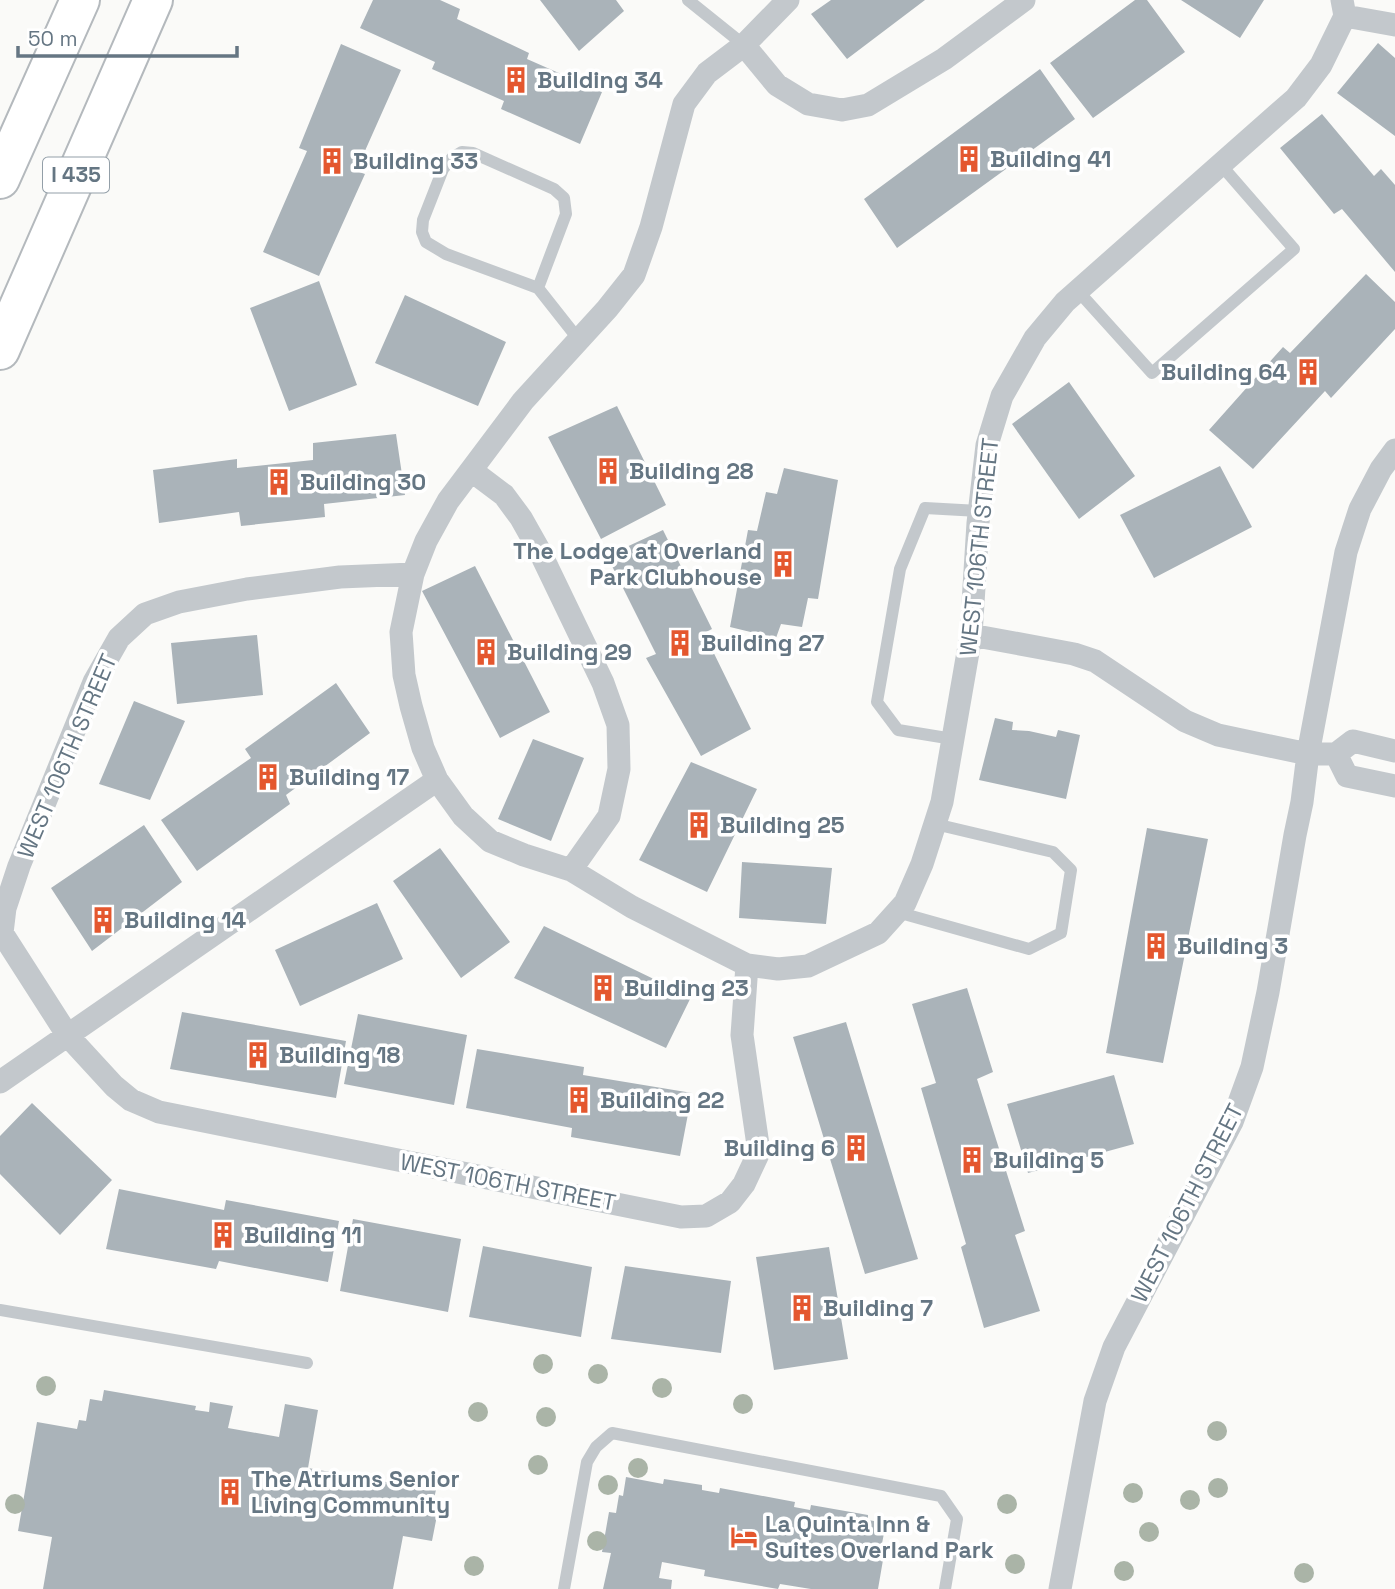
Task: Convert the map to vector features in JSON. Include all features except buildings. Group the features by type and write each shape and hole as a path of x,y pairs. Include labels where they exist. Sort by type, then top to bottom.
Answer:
{"highway":[{"name":"I 435","path":"0,179 80,0"},
{"name":"I 435","path":"0,350 153,0"}],"street":[{"name":"WEST 106TH STREET","path":"788,0 744,44 707,73 684,104 651,227 634,275 607,309 523,401 448,501 426,541 414,574 401,632 404,675 423,748 438,780 463,816 490,841 571,870 632,907 747,965 778,969 808,967 878,933 905,903 922,864 942,802 971,635 979,511 987,445 1002,396 1035,338 1065,302 1296,98 1321,65 1343,8 1395,25"},
{"path":"744,44 777,85 808,104 842,110 868,105 944,59 1024,0"},
{"name":"WEST 106TH STREET","path":"1060,1589 1095,1401 1114,1347 1232,1122 1252,1068 1268,992 1308,754 1346,552 1360,509 1381,469 1395,450"},
{"path":"472,471 504,495 521,518 603,683 618,725 619,769 609,817 571,870"},
{"name":"WEST 106TH STREET","path":"414,574 340,577 247,589 179,602 145,614 119,638 93,682 19,866 5,908 2,933 68,1036 114,1086 131,1100 159,1112 681,1217 706,1216 730,1202 744,1184 759,1152 742,1035 747,965"},
{"path":"971,635 1074,654 1095,662 1185,721 1218,735 1308,754 1336,754 1353,741 1395,751"},
{"path":"1336,754 1347,776 1395,786"},
{"path":"0,1082 438,780"}],"lane":[{"path":"688,0 744,44"},
{"path":"538,288 566,214 564,198 554,189 473,153 462,152 452,158 443,169 423,219 422,232 426,243 446,254 538,288 579,340"},
{"path":"1078,291 1152,373 1294,249 1221,164"},
{"path":"953,739 898,730 877,702 900,569 925,508 979,511"},
{"path":"897,912 1029,949 1061,933 1071,870 1053,852 935,824"},
{"path":"0,1310 307,1363"},
{"path":"564,1589 587,1462 596,1447 612,1433 941,1496 957,1519 945,1589"}],"place":[{"name":"Building 34","path":"516,80"},
{"name":"Building 41","path":"969,159"},
{"name":"Building 33","path":"332,161"},
{"name":"Building 64","path":"1308,372"},
{"name":"Building 28","path":"608,471"},
{"name":"Building 30","path":"279,482"},
{"name":"The Lodge at Overland Park Clubhouse","path":"783,564"},
{"name":"Building 27","path":"680,643"},
{"name":"Building 29","path":"486,652"},
{"name":"Building 17","path":"268,777"},
{"name":"Building 25","path":"699,825"},
{"name":"Building 14","path":"103,920"},
{"name":"Building 3","path":"1156,946"},
{"name":"Building 23","path":"603,988"},
{"name":"Building 18","path":"258,1055"},
{"name":"Building 22","path":"579,1100"},
{"name":"Building 6","path":"856,1148"},
{"name":"Building 5","path":"972,1160"},
{"name":"Building 11","path":"223,1235"},
{"name":"Building 7","path":"802,1308"},
{"name":"The Atriums Senior Living Community","path":"230,1492"},
{"name":"La Quinta Inn & Suites Overland Park","path":"744,1537"}]}
